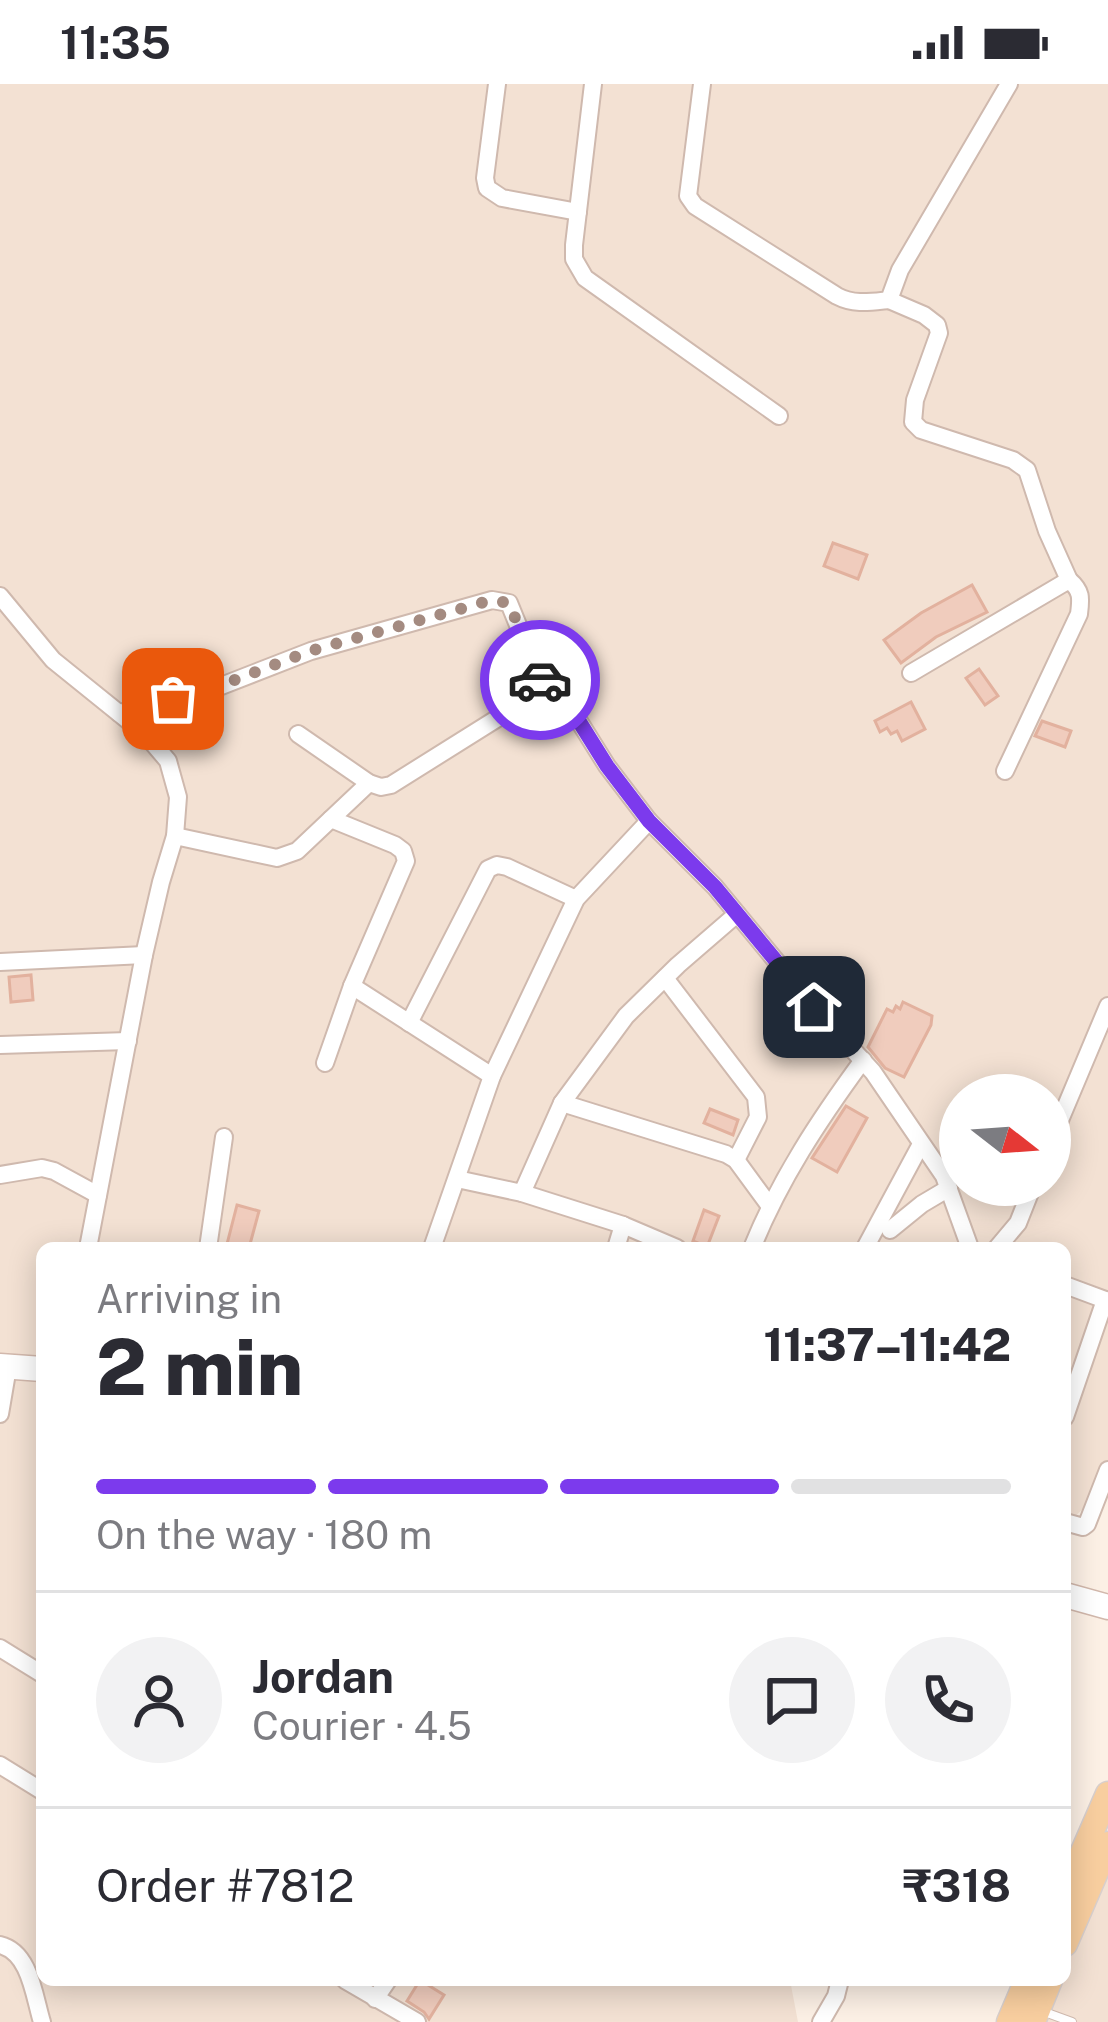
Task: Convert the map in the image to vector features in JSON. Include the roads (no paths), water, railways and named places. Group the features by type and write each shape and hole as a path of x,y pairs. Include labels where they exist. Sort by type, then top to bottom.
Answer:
{"main road":[{"path":"1071,1879 1108,1794"},
{"path":"1071,1930 1108,1844"}],"street":[{"path":"496,84 487,188 502,198 578,212"},
{"path":"593,84 574,259 578,270 779,416"},
{"path":"702,84 688,184 688,196 695,206 847,301 889,300 937,325 912,411 913,422 921,430 1013,460 1027,470 1047,531 1082,598 1005,771"},
{"path":"889,300 900,270 1009,84"},
{"path":"911,673 1069,580"},
{"path":"0,596 53,660 146,735 168,761 178,796 175,836 144,956 90,1242"},
{"path":"119,713 198,694 310,651 492,600 509,603 544,689"},
{"path":"298,734 381,787 544,689 555,689 649,821 715,887 863,1060 939,1169"},
{"path":"175,836 277,858 297,851 369,783"},
{"path":"325,1063 406,861 395,845 331,819"},
{"path":"434,1242 492,1076 577,899 649,821"},
{"path":"409,1023 488,869 507,867 577,899"},
{"path":"522,1193 562,1103 626,1016 737,914"},
{"path":"0,962 144,956"},
{"path":"665,978 756,1097 758,1117 736,1160"},
{"path":"352,986 492,1076"},
{"path":"1071,1100 1102,1034 1108,1006"},
{"path":"0,1035 1,1045 128,1041"},
{"path":"754,1242 769,1205 814,1126 863,1060"},
{"path":"562,1103 726,1154 736,1160 769,1205"},
{"path":"209,1242 224,1137"},
{"path":"868,1242 921,1144"},
{"path":"0,1175 42,1168 98,1195"},
{"path":"457,1178 522,1193 663,1242"},
{"path":"890,1230 939,1194"},
{"path":"955,1206 968,1242"},
{"path":"1002,1242 1025,1206"},
{"path":"618,1242 623,1225"},
{"path":"1071,1288 1106,1301 1071,1387"},
{"path":"0,1414 4,1366 36,1369"},
{"path":"1071,1524 1083,1528 1088,1524 1108,1470"},
{"path":"1071,1597 1108,1607"},
{"path":"0,1648 36,1669"},
{"path":"0,1765 36,1787"},
{"path":"0,1945 12,1948 22,1959 42,2022"},
{"path":"354,1986 417,2022"},
{"path":"375,1999 384,1986"},
{"path":"821,2022 838,1986"}],"lane":[{"path":"1025,2007 1072,2022"}]}
